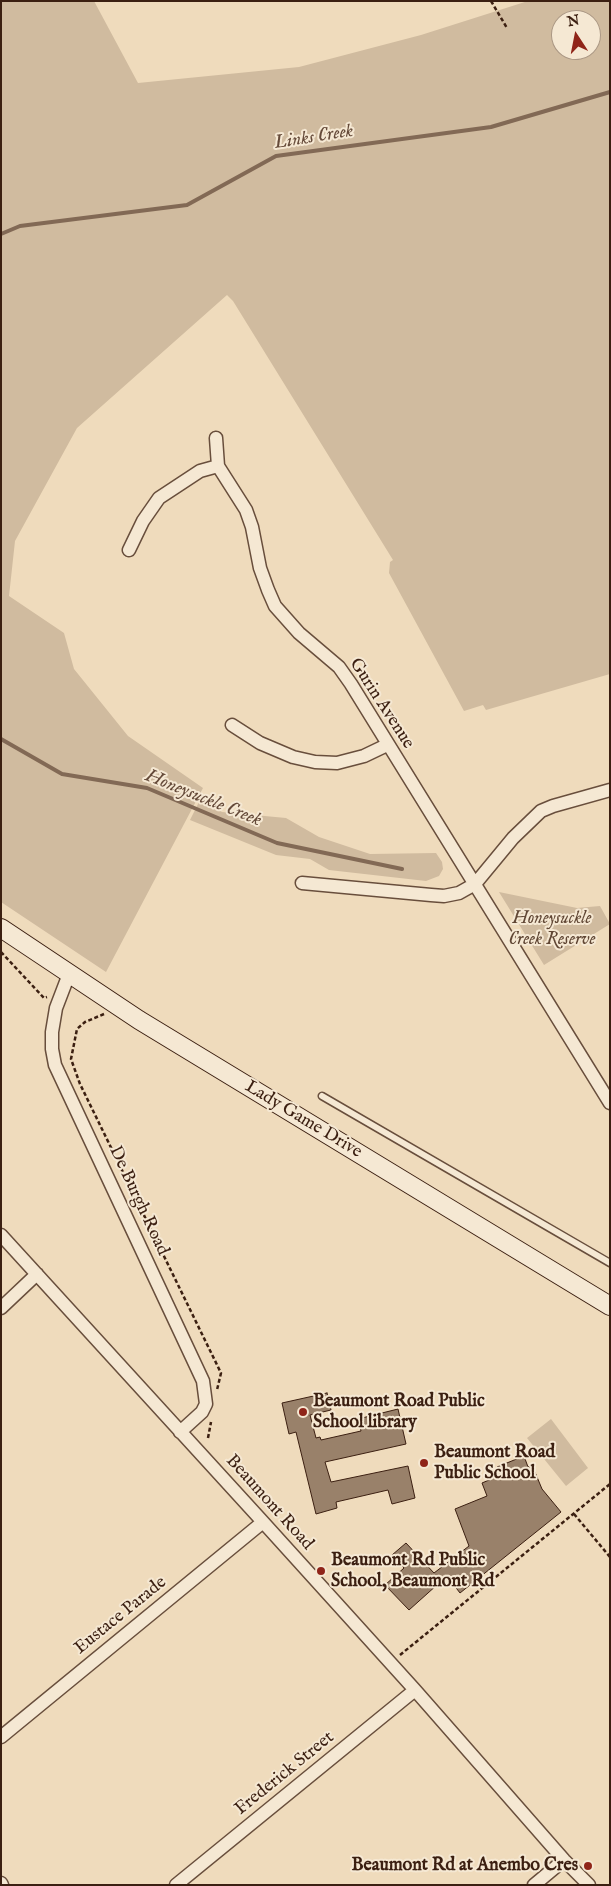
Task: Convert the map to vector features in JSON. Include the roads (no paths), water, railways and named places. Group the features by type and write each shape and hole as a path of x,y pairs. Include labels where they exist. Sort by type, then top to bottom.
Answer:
{"main road":[{"name":"Lady Game Drive","path":"1,928 139,1020 610,1306"}],"street":[{"name":"Gurin Avenue","path":"216,438 218,466 246,510 252,527 260,568 275,606 298,633 338,667 350,684 610,1103"},
{"path":"129,550 143,521 159,498 200,471 218,466"},
{"path":"232,725 260,743 293,758 315,762 337,763 364,756 387,745"},
{"path":"302,883 444,896 459,893 475,884 514,838 541,811 610,790"},
{"name":"De Burgh Road","path":"69,974 56,1008 52,1032 52,1049 55,1065 202,1381 206,1404 202,1412 180,1432"},
{"name":"Beaumont Road","path":"1,1235 264,1522 588,1885"},
{"path":"1,1308 36,1274"},
{"name":"Eustace Parade","path":"1,1737 264,1522"},
{"name":"Frederick Street","path":"176,1885 415,1690"},
{"path":"534,1885 564,1860"}],"lane":[{"name":"Lady Game Drive","path":"322,1096 610,1262"}],"waterway":[{"name":"Links Creek","path":"1,234 20,226 187,205 276,156 491,127 610,92"},
{"name":"Honeysuckle Creek","path":"1,739 62,774 147,788 277,843 402,869"}],"place":[{"name":"Beaumont Road Public School library","path":"303,1412"},
{"name":"Beaumont Road Public School","path":"424,1463"},
{"name":"Beaumont Rd Public School, Beaumont Rd","path":"321,1571"},
{"name":"Beaumont Rd at Anembo Cres","path":"588,1866"}],"park label":[{"name":"Honeysuckle Creek Reserve","path":"552,930"}]}
